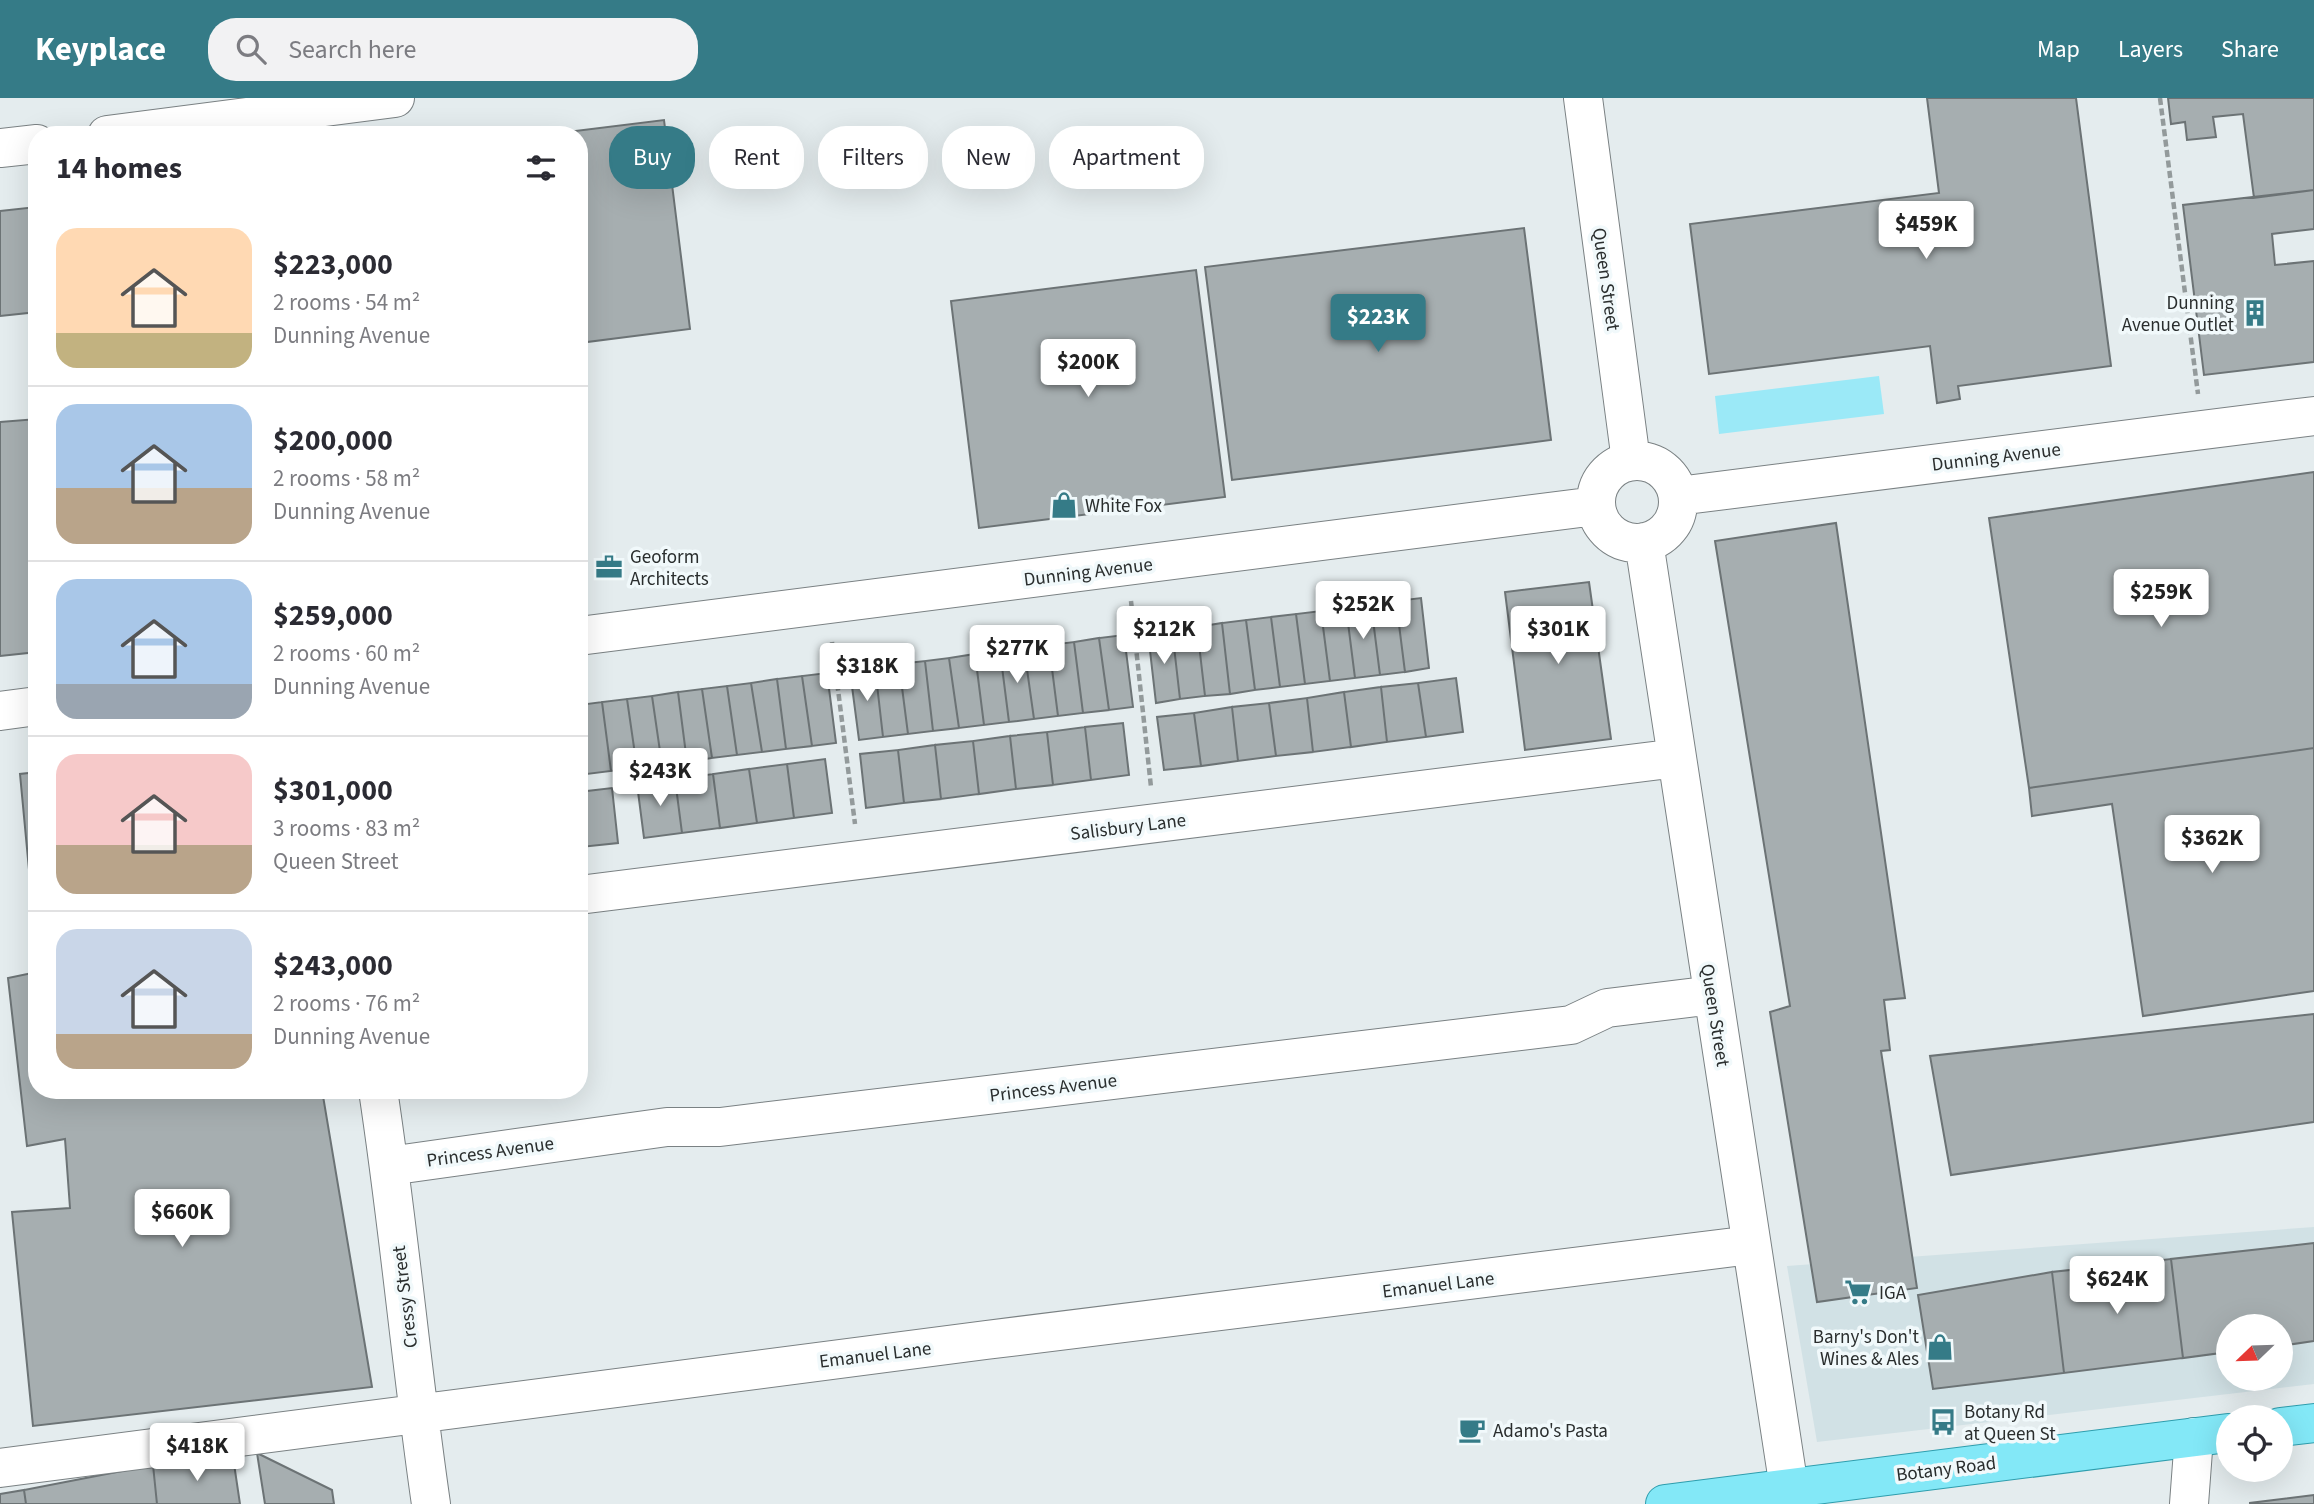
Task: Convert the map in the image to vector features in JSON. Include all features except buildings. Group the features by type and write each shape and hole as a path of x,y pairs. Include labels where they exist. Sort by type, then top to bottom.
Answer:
{"main road":[{"path":"2293,1425 2314,1423"},
{"name":"Botany Road","path":"1665,1504 2211,1435"}],"street":[{"path":"176,126 395,98"},
{"name":"Queen Street","path":"1583,98 1631,461"},
{"path":"0,148 28,145"},
{"name":"Dunning Avenue","path":"1678,496 2314,416"},
{"path":"1631,461 1647,462 1662,469 1673,481 1678,496 1674,521 1666,531 1644,542 1627,542 1612,534 1601,522 1596,506 1601,482 1619,464 1631,461"},
{"name":"Dunning Avenue","path":"588,635 1596,506"},
{"name":"Queen Street","path":"1644,542 1788,1488"},
{"path":"0,711 28,707"},
{"name":"Salisbury Lane","path":"588,894 1677,758"},
{"name":"Princess Avenue","path":"389,1166 667,1126 720,1127 1571,1025 1607,1008 1713,995"},
{"name":"Cressy Street","path":"379,1099 431,1504"},
{"name":"Emanuel Lane","path":"0,1468 1751,1245"},
{"path":"2189,1504 2211,1435"}],"path":[{"path":"2160,98 2203,430"},
{"path":"1128,566 1155,823"},
{"path":"828,605 859,860"}],"shaded area":[{"path":"1879,376 1884,414 1719,434 1715,396"},
{"path":"2314,1227 2314,1384 2293,1386 2293,1314 2216,1314 2216,1391 2254,1391 1817,1442 1787,1266"}],"place":[{"name":"Dunning Avenue Outlet","path":"2255,313"},
{"name":"White Fox","path":"1064,505"},
{"name":"Geoform Architects","path":"609,567"},
{"name":"IGA","path":"1858,1292"},
{"name":"Barny's Don't Wines & Ales","path":"1940,1347"},
{"name":"Botany Rd at Queen St","path":"1943,1422"},
{"name":"Adamo's Pasta","path":"1472,1430"}]}
